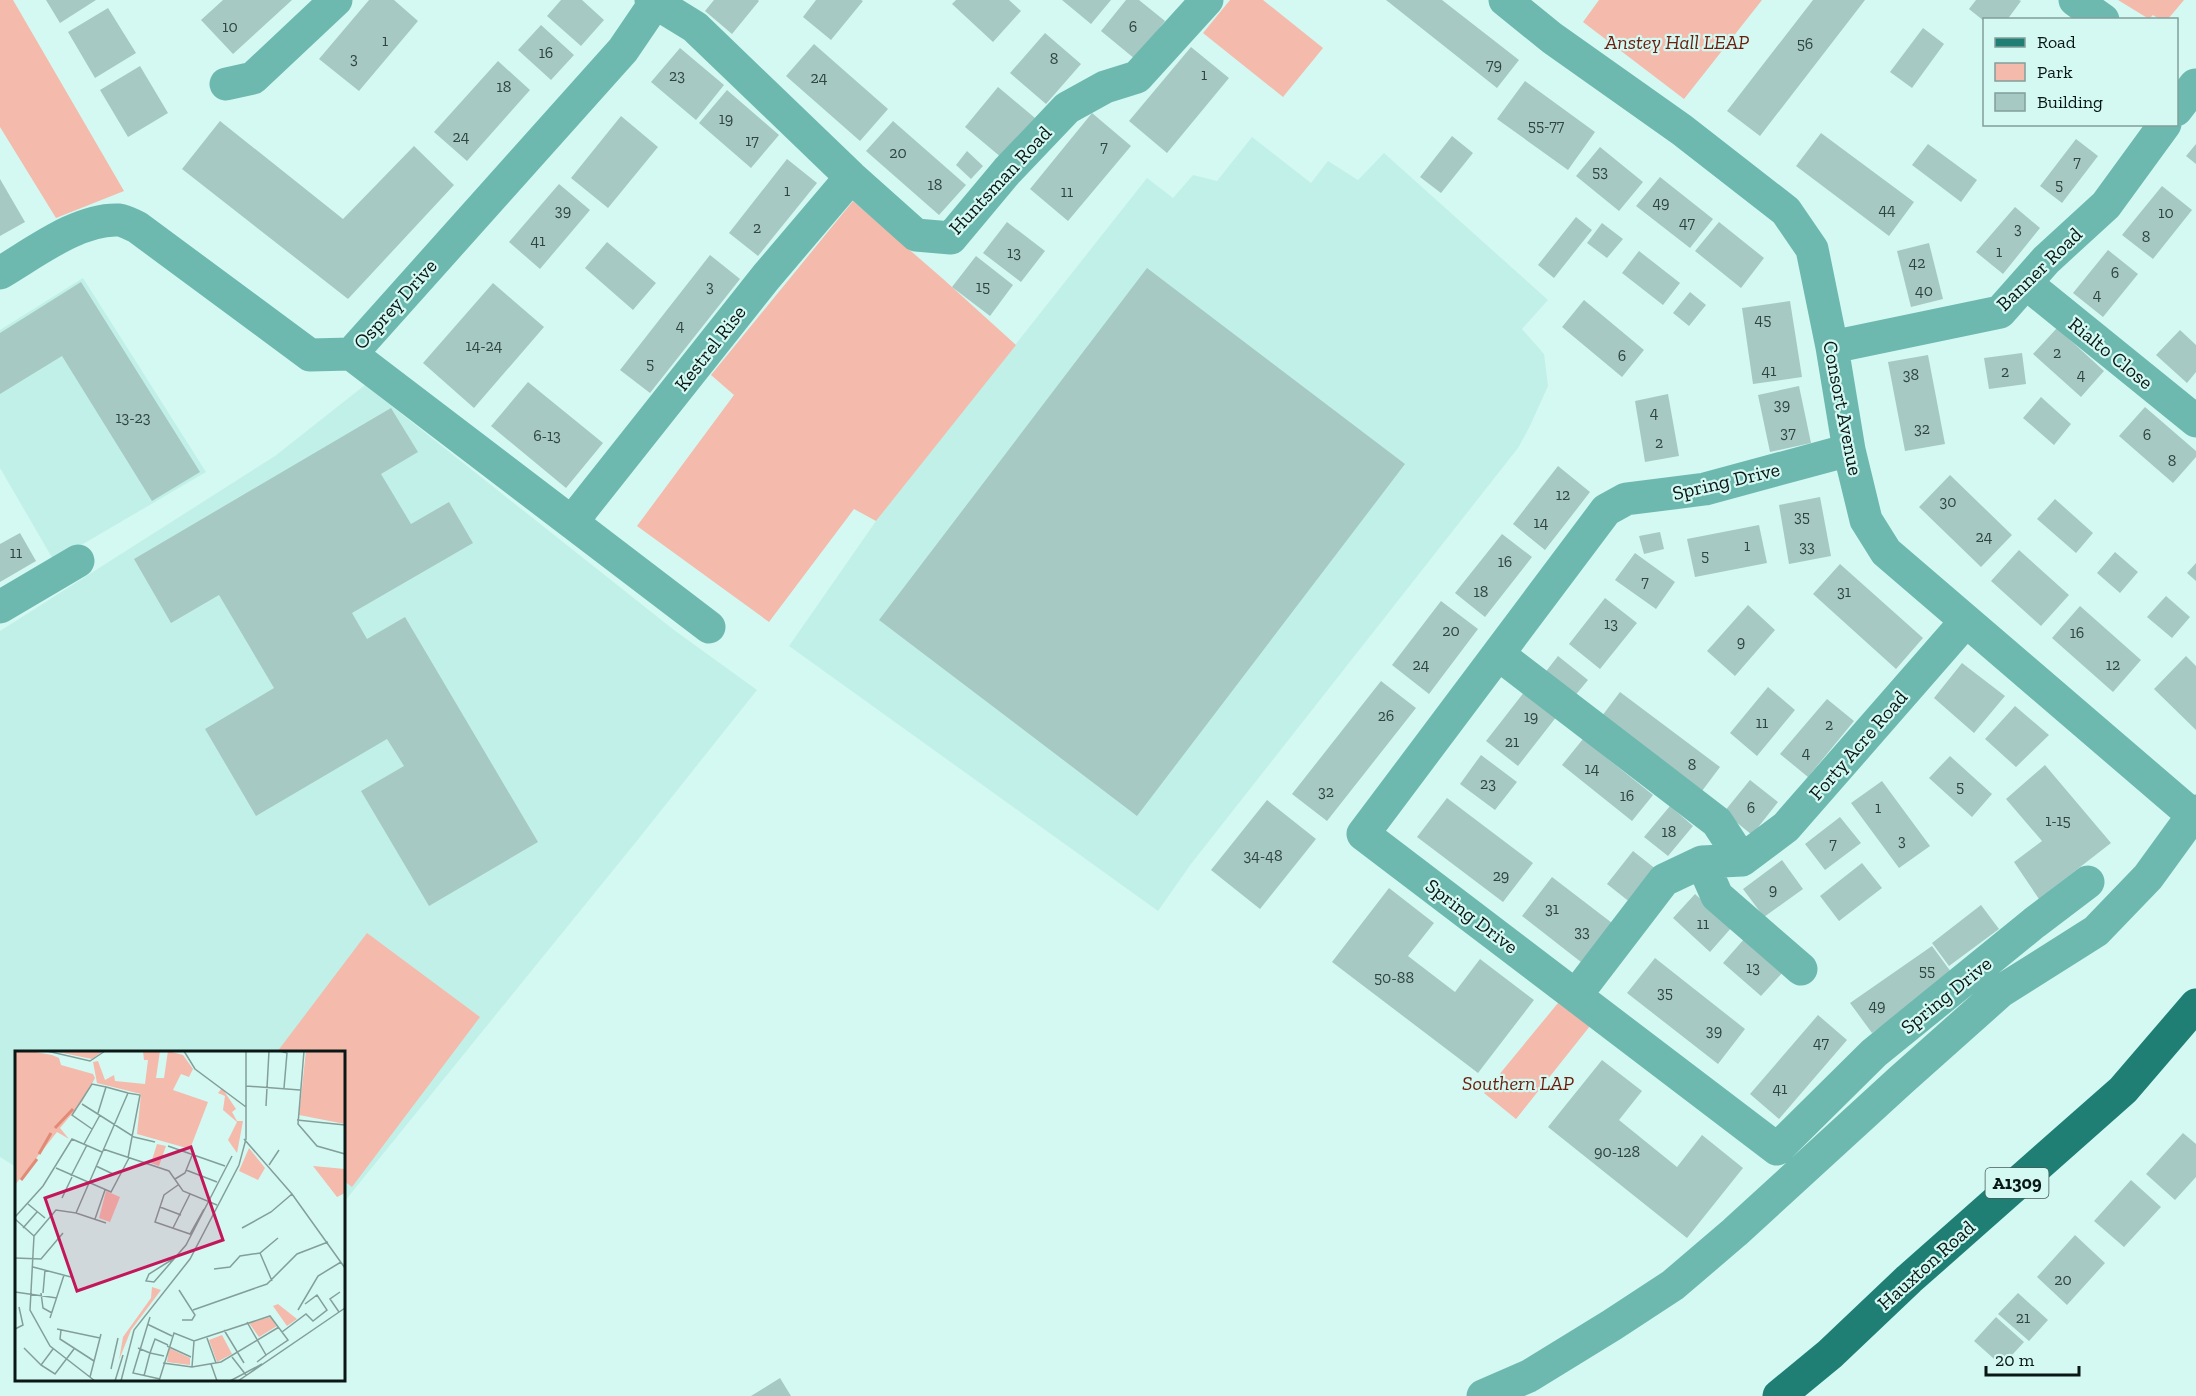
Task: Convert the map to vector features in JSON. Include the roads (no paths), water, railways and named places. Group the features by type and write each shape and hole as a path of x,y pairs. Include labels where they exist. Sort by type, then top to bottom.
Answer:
{"main road":[{"name":"Hauxton Road","path":"1779,1396 1830,1354 1909,1279 2122,1090 2196,1005"}],"street":[{"path":"226,84 253,78 336,0"},
{"name":"Huntsman Road","path":"654,1 695,27 916,236 951,238 1008,171 1067,108 1105,87 1137,77 1207,0"},
{"name":"Consort Avenue","path":"1505,0 1552,38 1682,130 1786,211 1812,249 1832,347 1849,450 1866,520 1886,552 2195,815"},
{"path":"2075,0 2100,18"},
{"name":"Osprey Drive","path":"0,273 53,241 92,222 121,220 137,227 310,355 351,354 622,50 654,1"},
{"name":"Banner Road","path":"1832,347 2000,312 2046,260 2106,205 2164,126"},
{"name":"Kestrel Rise","path":"574,524 582,509 765,277 851,177"},
{"name":"Rialto Close","path":"2027,284 2196,422"},
{"path":"351,354 710,627"},
{"name":"Spring Drive","path":"1849,450 1705,489 1626,499 1606,510 1363,834 1777,1149 1874,1053 2088,882"},
{"path":"0,607 78,561"},
{"name":"Forty Acre Road","path":"1742,860 1786,827 1966,621"},
{"path":"1498,654 1717,822 1742,860"},
{"path":"1483,1396 1529,1376 1673,1285 1736,1232 1909,1072 2001,991 2096,931 2148,877 2195,815"},
{"path":"1576,995 1664,880 1702,862 1742,860"},
{"path":"1702,862 1717,896 1800,969"}],"park label":[{"name":"Anstey Hall LEAP","path":"1677,42"},
{"name":"Southern LAP","path":"1518,1083"}]}
